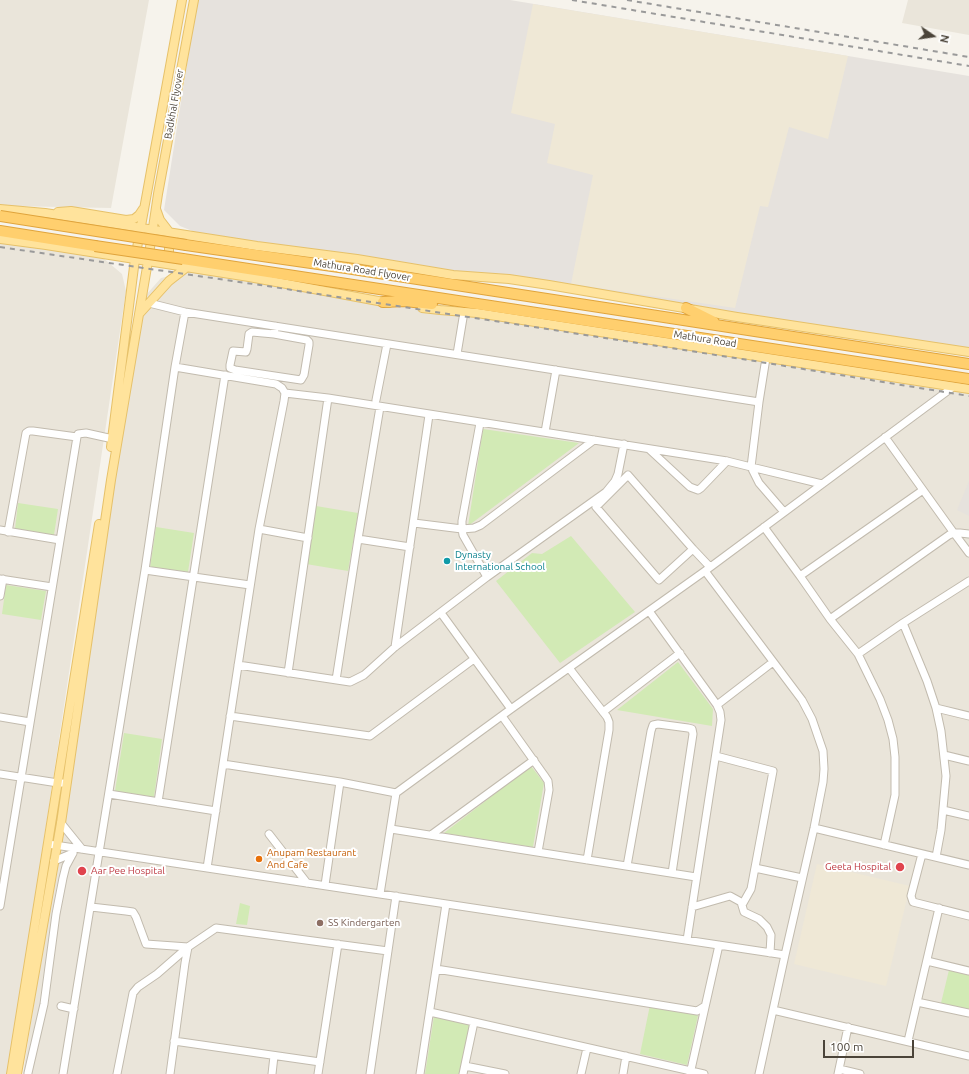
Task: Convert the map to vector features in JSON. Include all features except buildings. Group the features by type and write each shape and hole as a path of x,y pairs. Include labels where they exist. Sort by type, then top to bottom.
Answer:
{"highway":[{"name":"Mathura Road Flyover","path":"0,216 723,326"},
{"name":"Mathura Road Flyover","path":"0,231 486,305"},
{"path":"384,302 405,301 454,306 486,305"},
{"name":"Mathura Road","path":"486,305 924,372"},
{"path":"686,308 723,326"},
{"name":"Mathura Road","path":"723,326 969,364"},
{"path":"924,372 969,379"},
{"path":"924,372 969,386"}],"main road":[{"name":"Badkhal Flyover","path":"12,1074 113,439 135,259 182,0"},
{"name":"Badkhal Flyover","path":"18,1074 61,823 111,480 158,194 194,0"},
{"path":"45,213 71,211 126,220 134,219 144,208"},
{"path":"156,208 160,220 173,233 173,238 169,247 169,255 172,265"},
{"path":"0,209 45,213 453,274 509,279 752,319 969,352"},
{"path":"100,253 105,250 109,238 108,228 102,222"},
{"path":"0,239 187,267 384,302 440,310 490,314 969,389"},
{"path":"139,313 169,281 187,267"}],"street":[{"path":"149,303 185,312 759,402"},
{"path":"63,1074 100,852 145,570 175,367 185,312"},
{"path":"457,354 464,312"},
{"path":"274,334 275,326"},
{"path":"252,332 274,334 307,340 309,342 304,374 301,380 230,368 233,351 246,352 249,334 252,332"},
{"path":"336,680 387,344"},
{"path":"766,358 751,468 759,483 784,512"},
{"path":"175,367 276,384 282,388 285,393 259,529 207,868"},
{"path":"545,432 556,370"},
{"path":"158,802 224,375"},
{"path":"296,394 298,380"},
{"path":"380,894 396,793 708,569 953,387"},
{"path":"285,393 378,404 429,415 727,461 822,484"},
{"path":"288,673 328,398"},
{"path":"396,647 429,415"},
{"path":"480,423 462,521 462,529 463,535 487,577"},
{"path":"8,532 26,433 33,430 77,437"},
{"path":"0,906 1,890 77,437 78,434 86,433 113,439"},
{"path":"885,437 969,553"},
{"path":"414,523 462,529 474,528 481,525 594,440"},
{"path":"238,665 350,682 364,675 396,647 487,577 606,492 615,481 618,474 624,444"},
{"path":"650,449 690,487 698,490 727,461"},
{"path":"693,549 659,580 596,507 628,476 693,549 773,662 802,700 812,719 823,750 823,782 814,828 759,1074"},
{"path":"800,576 923,490"},
{"path":"764,527 830,619 858,654 880,699 888,720 893,739 895,757 895,795 884,845"},
{"path":"259,529 308,538"},
{"path":"0,530 60,540"},
{"path":"830,619 949,535 954,533 969,534"},
{"path":"358,539 410,547"},
{"path":"145,570 250,585"},
{"path":"0,596 1,579 52,587"},
{"path":"858,654 969,581"},
{"path":"649,611 717,705 721,720 687,940"},
{"path":"441,613 511,709"},
{"path":"903,623 927,681 936,708 941,731 946,776 936,857"},
{"path":"603,712 680,653"},
{"path":"230,716 370,736 474,658"},
{"path":"717,705 773,662"},
{"path":"569,668 607,717 609,722 609,730 587,860"},
{"path":"936,708 969,716"},
{"path":"502,716 548,781 549,790 538,852"},
{"path":"0,718 30,722"},
{"path":"627,866 651,731 654,725 658,724 688,728 692,729 693,734 672,873"},
{"path":"944,755 969,760"},
{"path":"716,756 773,771 751,889 742,905"},
{"path":"431,835 534,760"},
{"path":"223,764 340,782 396,793"},
{"path":"0,774 66,783"},
{"path":"325,886 340,782"},
{"path":"109,794 216,811"},
{"path":"943,810 969,816"},
{"path":"61,823 82,849"},
{"path":"814,828 969,865"},
{"path":"391,829 696,877"},
{"path":"269,834 307,883"},
{"path":"48,844 785,955"},
{"path":"54,861 82,849"},
{"path":"28,1073 44,1004 56,914 63,878 66,866 73,853"},
{"path":"922,854 911,896 913,902 969,916"},
{"path":"755,868 802,878"},
{"path":"370,1074 396,896"},
{"path":"692,907 730,896 741,902 744,912 760,919 767,927 771,935 770,953"},
{"path":"420,1074 446,904"},
{"path":"91,907 133,912 146,944 188,947"},
{"path":"908,1041 939,908"},
{"path":"117,1074 133,994 138,987 157,974 188,947 216,928 388,951"},
{"path":"318,1074 338,944"},
{"path":"691,1072 719,945"},
{"path":"170,1074 188,947"},
{"path":"927,961 969,971"},
{"path":"436,969 697,1011 705,1006"},
{"path":"917,1002 969,1014"},
{"path":"61,1006 74,1009"},
{"path":"773,1010 969,1056"},
{"path":"430,1012 704,1074"},
{"path":"463,1074 474,1022"},
{"path":"848,1027 838,1072 860,1074"},
{"path":"174,1041 320,1062"},
{"path":"581,1074 587,1048"},
{"path":"272,1074 274,1056"},
{"path":"623,1074 626,1056"},
{"path":"465,1066 505,1074"}],"shaded area":[{"path":"0,0 149,0 111,208 0,205"},
{"path":"197,0 510,0 969,76 969,354 200,234 180,226 164,210"},
{"path":"908,0 969,0 969,35 902,23"},
{"path":"533,4 848,56 828,139 789,127 768,207 760,206 735,308 571,284 593,175 547,163 555,124 511,113"},
{"path":"0,241 102,257 122,274 126,291 9,1074 0,1074"},
{"path":"191,271 969,390 969,1074 23,1074 138,322 146,295 161,278"},
{"path":"969,481 969,516 957,510"},
{"path":"817,864 910,886 886,986 794,964"}],"green space":[{"path":"483,429 579,443 468,526"},
{"path":"18,503 58,509 54,535 15,529"},
{"path":"316,506 358,513 348,571 306,564"},
{"path":"156,527 194,533 188,572 150,567"},
{"path":"571,536 635,612 560,663 496,581 532,553 542,554"},
{"path":"6,585 46,591 41,620 2,614"},
{"path":"678,662 713,709 712,726 617,710"},
{"path":"124,733 162,739 154,797 115,791"},
{"path":"531,766 544,783 533,847 444,833"},
{"path":"240,903 250,906 247,925 236,924"},
{"path":"949,970 969,975 969,1010 941,1003"},
{"path":"650,1005 699,1011 687,1065 640,1054"},
{"path":"434,1016 470,1024 460,1074 425,1074"}],"railway":[{"path":"572,0 969,66"},
{"path":"627,0 969,57"},
{"path":"0,247 260,285 742,359 969,396"}],"place":[{"name":"Dynasty International School","path":"447,561"},
{"name":"Anupam Restaurant And Cafe","path":"259,859"},
{"name":"Geeta Hospital","path":"900,867"},
{"name":"Aar Pee Hospital","path":"82,871"},
{"name":"SS Kindergarten","path":"320,923"}]}
